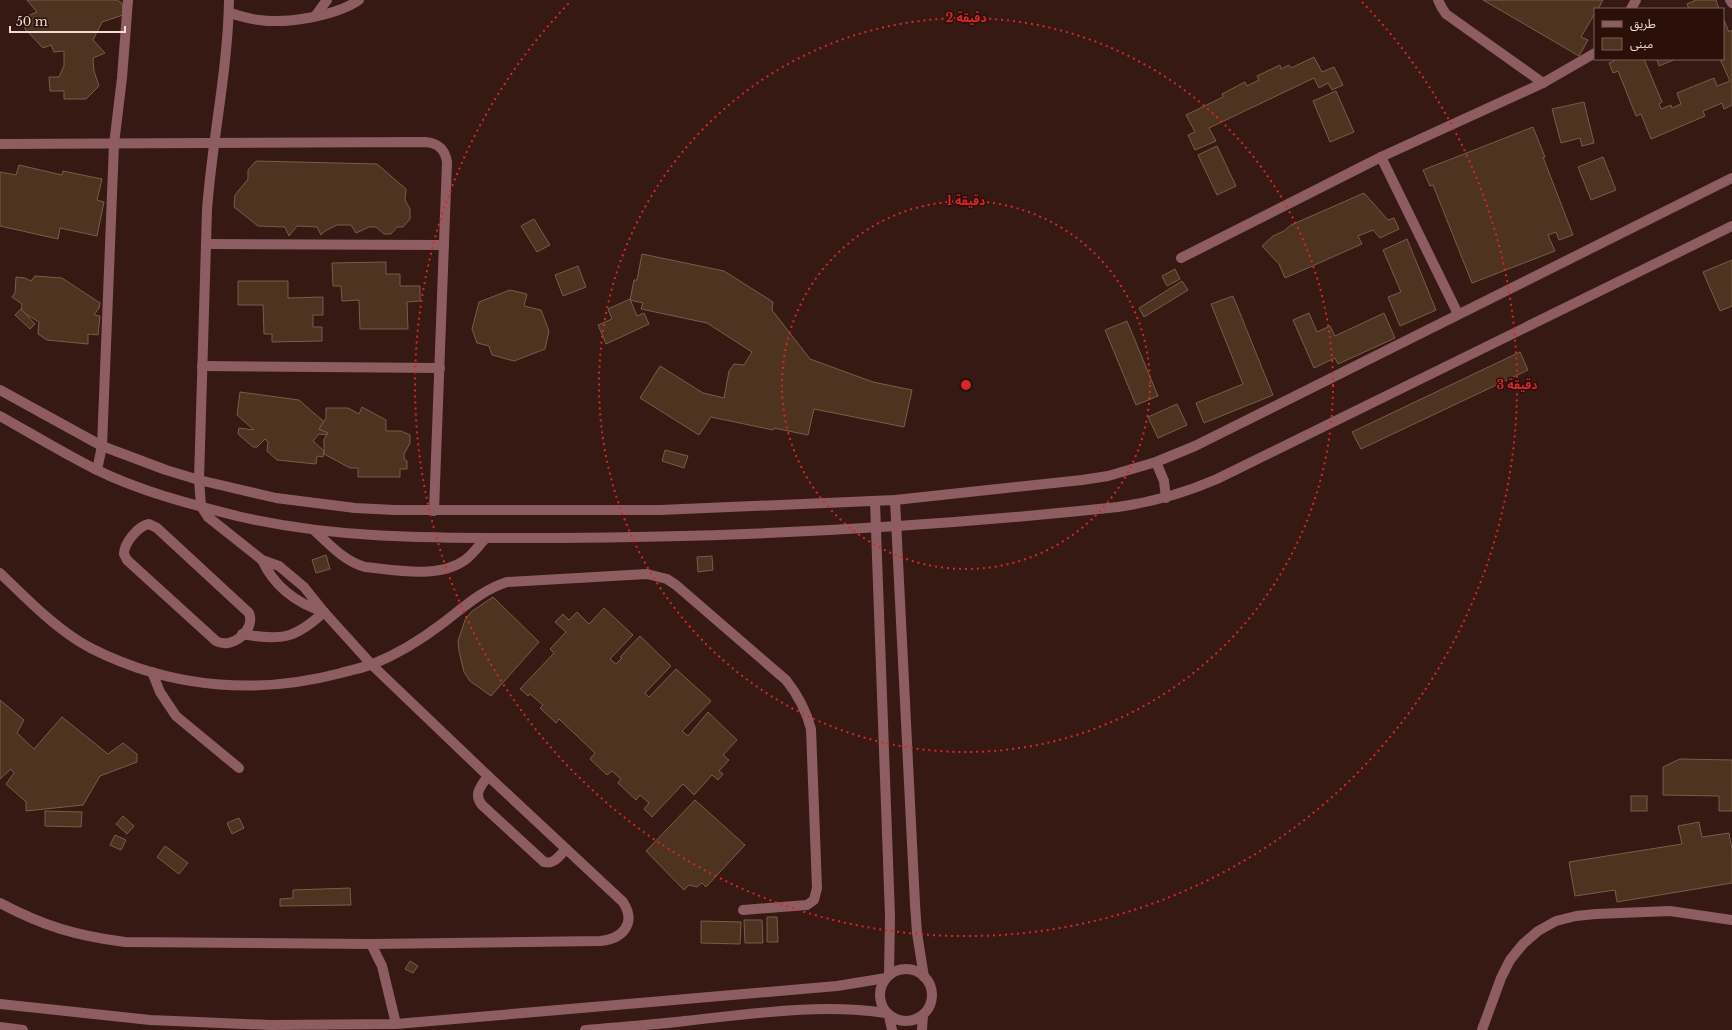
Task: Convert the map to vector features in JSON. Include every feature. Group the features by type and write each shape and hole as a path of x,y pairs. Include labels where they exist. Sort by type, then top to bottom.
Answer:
{"street":[{"path":"97,470 102,446 114,144 123,71 128,0"},
{"path":"0,903 22,915 55,928 88,937 125,942 371,944 600,941 614,938 625,929 629,915 627,908 618,896 488,776 372,664 324,612 310,593 278,566 262,560 214,522 201,506 199,480 206,244 210,176 215,143 229,13 229,0"},
{"path":"316,15 327,0"},
{"path":"229,13 257,20 272,22 287,21 343,10 359,0"},
{"path":"1438,0 1446,14 1543,83"},
{"path":"1181,258 1381,157 1543,83 1594,54"},
{"path":"0,144 425,142 438,145 446,155 447,162 434,511"},
{"path":"1381,157 1458,314"},
{"path":"0,390 102,446 141,461 199,480 276,498 355,508 434,511 660,510 875,502 1082,480 1127,471 1156,462 1195,446 1732,178"},
{"path":"0,416 97,470 164,495 235,515 314,530 400,538 666,537 897,526 1091,510 1144,504 1194,489 1217,479 1732,226"},
{"path":"206,244 444,244"},
{"path":"202,366 440,368"},
{"path":"1156,462 1164,480 1166,498"},
{"path":"895,500 915,904 917,933 924,977"},
{"path":"875,502 890,916 887,977"},
{"path":"149,524 157,528 249,612 251,619 250,627 242,634 232,643 221,644 216,641 127,560 124,550 140,527 149,524"},
{"path":"314,530 342,556 357,565 422,572 445,570 456,566 466,560 486,538"},
{"path":"262,560 270,576 295,599 309,607 324,612"},
{"path":"0,573 49,619 80,642 115,660 152,672 208,684 266,686 323,678 372,664 422,638 485,591 506,582 647,574 667,579 676,584 786,680 793,688 804,707 811,728 818,888 816,896 807,905 743,910"},
{"path":"242,634 263,638 288,636 300,631 324,612"},
{"path":"152,672 160,692 176,716 239,768"},
{"path":"488,776 478,792 479,801 482,805 544,862 548,863 554,861 566,849"},
{"path":"1482,1030 1501,978 1510,960 1523,944 1538,931 1556,922 1589,914 1670,911 1732,920"},
{"path":"371,944 382,966 396,1024"},
{"path":"911,970 924,977 932,992 932,1000 929,1008 923,1015 916,1020 906,1022 897,1020 888,1014 881,1005 879,996 881,986 887,977 896,971 911,970"},
{"path":"0,1004 150,1020 270,1025 396,1024 837,986 887,977"},
{"path":"585,1030 767,1012 825,1010 888,1014"},
{"path":"888,1014 892,1030"},
{"path":"922,1030 923,1015"},
{"path":"0,1027 23,1030"}],"building":[{"path":"27,0 117,0 122,3 123,15 102,22 93,40 105,53 93,58 94,71 99,86 86,99 64,99 64,91 50,91 49,77 59,77 64,66 64,51 54,52 51,45 43,48 25,29 25,17 37,12"},
{"path":"1483,0 1603,0 1599,8 1594,8 1594,15 1581,37 1588,40 1579,56"},
{"path":"1696,0 1716,0 1719,8 1689,8 1687,4"},
{"path":"1724,20 1729,32 1732,30 1732,105 1724,109 1722,103 1703,111 1705,116 1651,139 1641,114 1636,116 1618,71 1613,73 1609,63 1614,60 1644,60 1662,102 1659,104 1661,109 1671,105 1672,108 1681,104 1677,93 1714,78 1717,86 1730,81 1720,60 1724,60"},
{"path":"1314,57 1322,72 1334,67 1343,85 1332,90 1328,83 1319,88 1314,78 1209,128 1216,141 1195,150 1188,135 1195,132 1186,115 1223,97 1222,94 1245,82 1247,86 1259,80 1257,76 1280,65 1281,69 1289,65 1291,68"},
{"path":"1657,60 1674,60 1659,66"},
{"path":"1336,91 1354,132 1330,142 1313,101"},
{"path":"1584,102 1594,143 1582,146 1580,138 1561,143 1552,109"},
{"path":"1533,127 1573,235 1559,240 1556,232 1548,235 1555,251 1472,283 1433,185 1430,186 1423,170"},
{"path":"1217,146 1236,186 1217,195 1198,155"},
{"path":"1603,157 1616,190 1591,200 1578,167"},
{"path":"256,161 377,164 406,189 405,200 410,209 410,219 403,227 397,227 391,234 384,234 376,227 369,227 356,233 351,225 337,225 325,231 321,235 317,227 297,226 289,236 285,227 258,226 234,207 235,195 248,179 248,170"},
{"path":"19,165 62,175 63,171 102,179 97,200 104,202 97,236 60,228 58,239 0,226 0,172 16,175"},
{"path":"1364,193 1388,220 1394,218 1399,229 1380,238 1373,230 1358,236 1362,244 1285,278 1279,264 1262,246 1273,236 1284,231 1291,225"},
{"path":"534,219 550,245 537,252 521,226"},
{"path":"1407,239 1436,310 1400,326 1388,297 1401,292 1383,250"},
{"path":"642,254 724,271 773,302 772,310 810,359 873,382 912,390 904,427 814,409 808,435 774,428 773,430 711,417 699,435 640,398 660,366 703,393 724,398 729,371 734,364 744,365 752,352 707,323 641,309 643,303 630,300 634,280 637,280"},
{"path":"1732,260 1732,306 1720,311 1703,272"},
{"path":"386,262 386,274 400,274 400,286 420,286 420,301 407,302 408,329 360,329 359,300 342,301 341,286 333,286 332,263"},
{"path":"578,266 586,287 563,296 555,275"},
{"path":"1175,269 1180,279 1167,286 1162,276"},
{"path":"35,276 62,278 100,303 99,308 94,315 100,316 98,335 88,334 88,344 47,340 38,334 39,322 21,311 22,304 12,297 15,293 16,277 25,278 31,281"},
{"path":"238,281 288,281 288,298 323,297 323,315 313,315 313,327 322,327 322,341 272,342 272,334 264,334 263,305 238,305"},
{"path":"1182,281 1188,290 1144,317 1139,308"},
{"path":"510,290 527,294 524,306 541,310 549,331 545,349 514,361 492,355 489,346 477,343 472,329 479,302"},
{"path":"1233,296 1273,395 1204,423 1196,403 1243,384 1211,304"},
{"path":"630,299 637,316 644,313 649,324 606,344 598,325 612,319 608,309"},
{"path":"21,309 35,324 30,329 15,315"},
{"path":"1309,313 1317,332 1330,326 1335,336 1384,313 1395,338 1338,364 1335,358 1314,368 1293,320"},
{"path":"1127,321 1158,396 1136,405 1105,330"},
{"path":"1520,352 1528,370 1361,449 1352,432"},
{"path":"240,392 299,400 330,427 329,435 319,434 313,441 324,451 323,457 317,456 316,464 277,460 267,451 268,442 265,439 257,447 253,447 238,434 239,428 254,430 237,415"},
{"path":"1177,404 1187,425 1158,438 1148,417"},
{"path":"362,407 386,420 386,431 401,431 410,435 410,443 404,454 404,459 407,461 407,469 400,469 400,477 358,477 358,468 350,468 324,454 324,439 328,433 319,429 326,418 326,408 348,408 359,414"},
{"path":"665,450 688,456 684,468 662,461"},
{"path":"326,555 330,569 316,573 312,560"},
{"path":"712,556 713,570 698,572 697,557"},
{"path":"493,597 539,642 491,696 470,681 464,672 458,641 465,620 471,612"},
{"path":"604,608 633,635 610,659 616,664 622,658 620,657 640,636 671,666 645,693 649,697 676,669 711,701 682,731 688,736 708,712 737,740 723,755 729,760 719,771 723,774 718,780 712,775 694,795 683,784 652,817 644,809 649,803 640,795 636,800 618,783 621,779 612,771 607,775 590,759 595,753 559,719 556,723 540,708 543,705 530,694 528,696 520,689 554,653 550,649 566,632 555,622 563,614 569,620 577,612 589,624"},
{"path":"0,700 24,720 17,733 34,749 62,717 108,754 123,743 137,754 137,762 100,776 83,805 26,811 26,802 6,784 14,773 11,769 0,779"},
{"path":"1680,759 1732,760 1732,811 1719,811 1719,796 1663,795 1663,767"},
{"path":"1631,796 1647,796 1647,811 1631,811"},
{"path":"695,800 745,845 706,887 702,883 697,887 689,885 684,890 646,851"},
{"path":"45,811 82,812 81,827 45,826"},
{"path":"123,816 134,826 127,834 116,824"},
{"path":"239,818 244,828 232,834 227,823"},
{"path":"1699,822 1702,837 1729,833 1732,849 1732,883 1617,902 1615,890 1575,896 1569,862 1682,844 1678,826"},
{"path":"115,835 126,840 121,850 110,845"},
{"path":"165,846 188,863 179,874 157,857"},
{"path":"350,888 351,905 280,906 280,899 293,898 293,890"},
{"path":"767,917 777,917 778,942 767,942"},
{"path":"744,920 762,920 763,943 745,943"},
{"path":"701,921 741,922 740,944 701,943"},
{"path":"410,961 418,966 413,973 405,969"}]}
